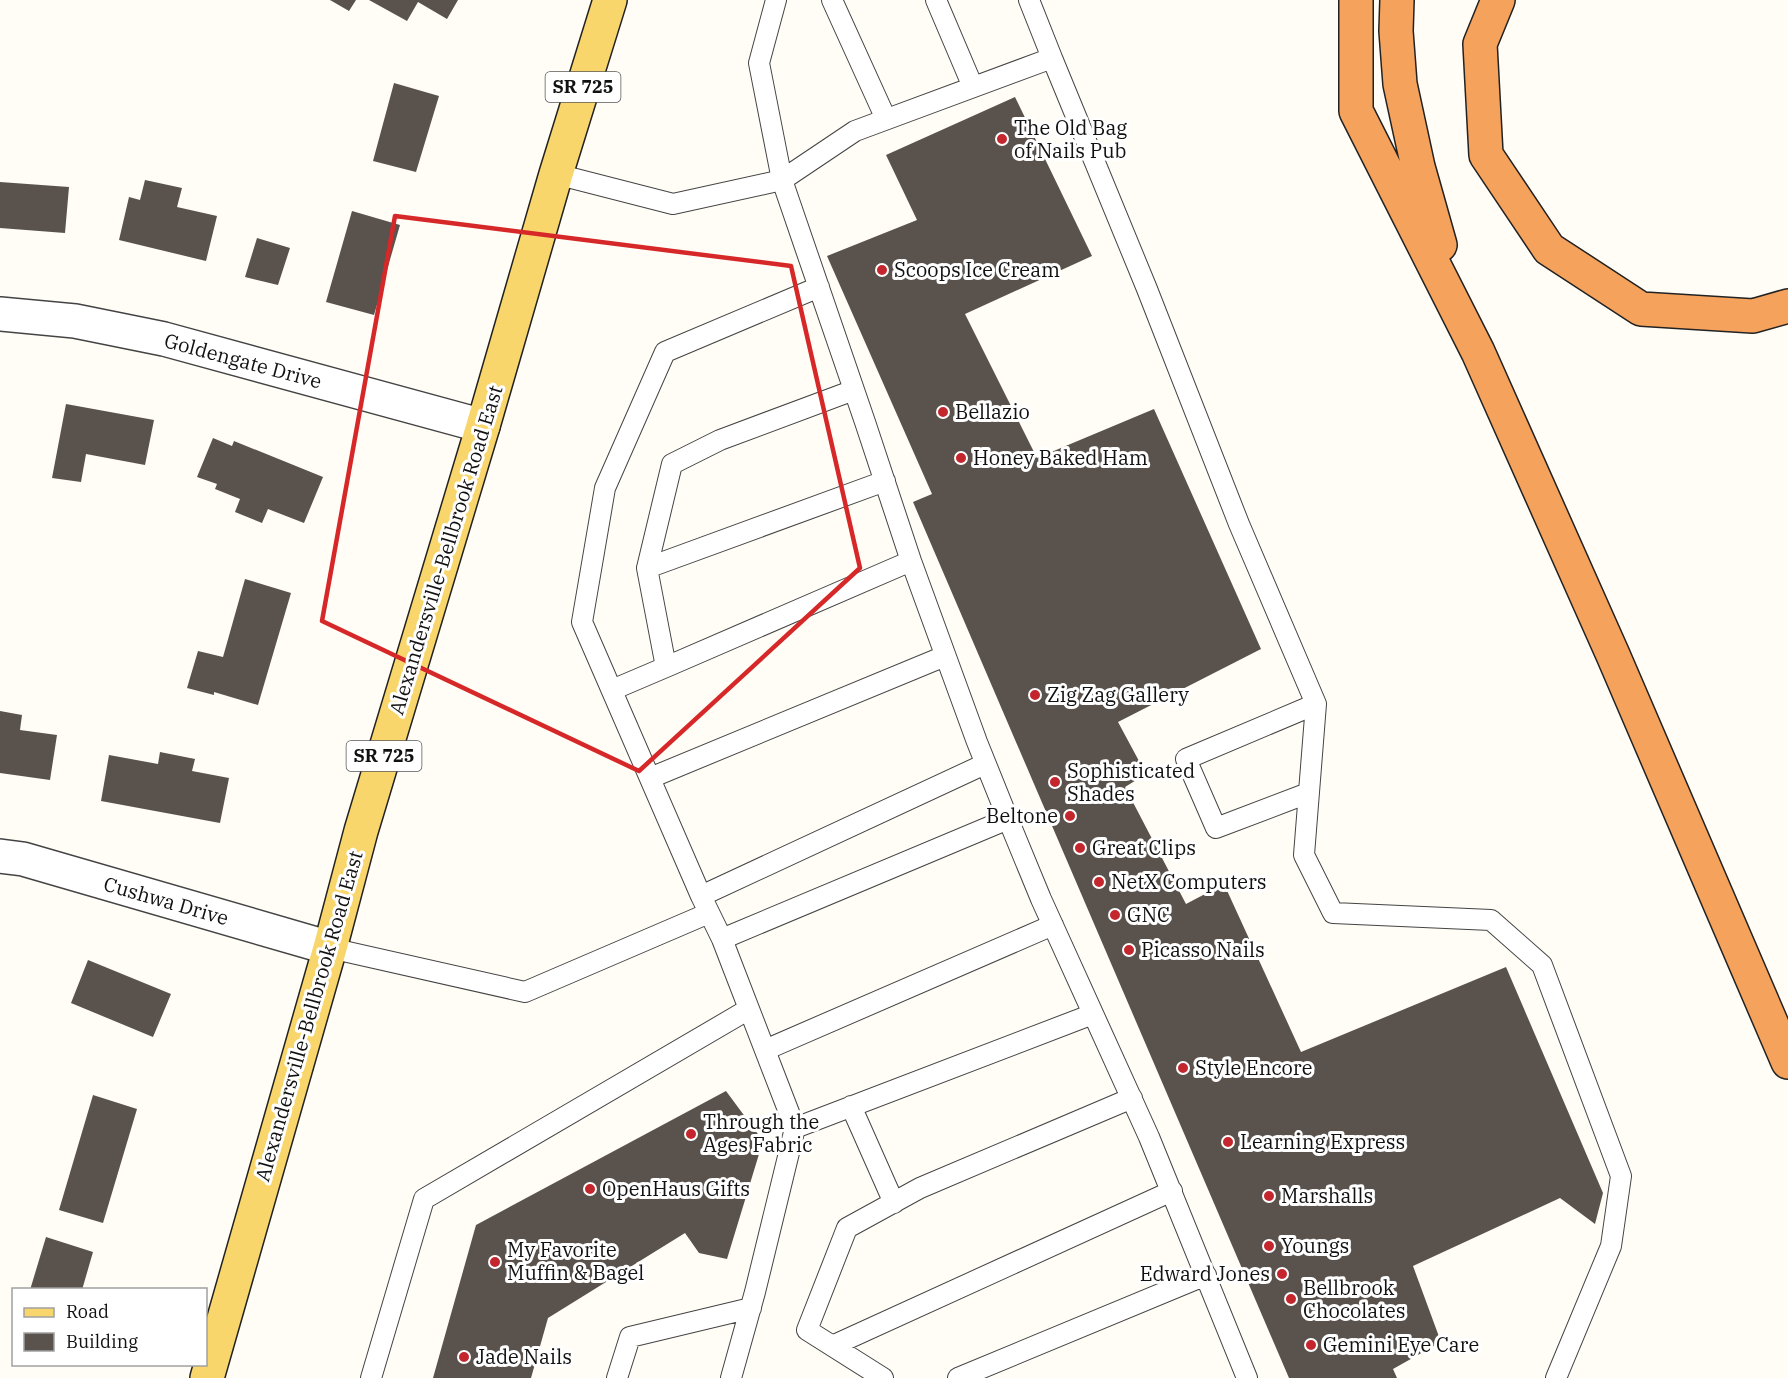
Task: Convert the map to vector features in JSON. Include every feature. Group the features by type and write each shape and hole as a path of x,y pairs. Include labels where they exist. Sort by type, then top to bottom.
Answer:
{"highway":[{"path":"1356,0 1356,111 1478,352 1613,655 1788,1062"},
{"path":"1397,0 1395,32 1400,84 1418,167 1459,314"},
{"path":"1498,0 1480,44 1486,155 1549,249 1641,309 1753,316 1788,306"}],"main road":[{"name":"Alexandersville-Bellbrook Road East","path":"207,1378 330,948 364,820 610,0"}],"street":[{"name":"Goldengate Drive","path":"0,314 75,321 164,339 483,426"},
{"name":"Cushwa Drive","path":"0,856 23,859 330,948"}],"lane":[{"path":"776,0 759,63 782,180 911,561 985,764 1053,925 1172,1191 1243,1376"},
{"path":"832,0 886,119"},
{"path":"936,0 973,87"},
{"path":"1029,0 1148,289 1239,524 1316,704 1304,855 1333,913 1491,920 1542,965 1621,1176 1611,1246 1556,1378"},
{"path":"556,174 673,204 782,180 855,130 1052,58"},
{"path":"731,1378 751,1308 795,1128 722,939 582,622 605,488 665,352 819,287"},
{"path":"666,667 647,568 672,464 720,440 854,390"},
{"path":"647,568 885,481"},
{"path":"612,690 911,561"},
{"path":"650,778 945,656"},
{"path":"1308,793 1216,828 1186,759 1316,704"},
{"path":"330,948 525,992 985,764"},
{"path":"722,939 1008,819"},
{"path":"765,1050 1053,925"},
{"path":"371,1378 424,1199 749,1010"},
{"path":"795,1128 1093,1014"},
{"path":"884,1378 807,1330 846,1228 920,1188 1132,1098"},
{"path":"851,1106 894,1203"},
{"path":"832,1347 1172,1191"},
{"path":"958,1378 1206,1275"},
{"path":"617,1378 630,1337 751,1308"}],"highlighted area":[{"path":"395,216 791,266 860,568 639,771 322,621"}],"building":[{"path":"330,0 356,0 349,11"},
{"path":"369,0 458,0 447,19 418,2 407,21"},
{"path":"394,83 439,96 416,172 373,161"},
{"path":"1015,97 1092,256 965,314 1037,458 1154,409 1261,649 1118,722 1146,774 1125,787 1186,904 1224,884 1301,1052 1506,967 1603,1193 1595,1224 1560,1198 1413,1266 1441,1342 1393,1369 1397,1378 1289,1378 913,502 932,494 827,256 917,220 886,155"},
{"path":"145,180 182,188 177,207 217,216 206,261 119,240 129,197 140,200"},
{"path":"0,182 69,187 65,233 0,228"},
{"path":"352,211 400,225 374,315 326,302"},
{"path":"257,238 290,248 278,285 245,277"},
{"path":"66,404 154,420 145,465 86,454 81,482 52,478"},
{"path":"213,438 232,446 234,441 323,477 304,523 268,509 262,523 235,512 240,499 215,489 217,484 197,477"},
{"path":"245,579 291,593 258,705 214,692 214,695 187,688 198,651 223,657"},
{"path":"0,711 22,715 20,730 57,735 50,780 0,773"},
{"path":"160,752 195,759 192,771 229,778 220,823 101,801 109,755 158,764"},
{"path":"88,960 171,994 153,1037 71,1003"},
{"path":"726,1091 763,1141 727,1259 699,1253 685,1233 548,1318 531,1378 433,1378 476,1225"},
{"path":"93,1095 137,1109 103,1223 59,1210"},
{"path":"46,1237 93,1252 83,1288 31,1288"}],"place":[{"name":"The Old Bag of Nails Pub","path":"1002,139"},
{"name":"Scoops Ice Cream","path":"882,270"},
{"name":"Bellazio","path":"943,412"},
{"name":"Honey Baked Ham","path":"961,458"},
{"name":"Zig Zag Gallery","path":"1035,695"},
{"name":"Sophisticated Shades","path":"1055,782"},
{"name":"Beltone","path":"1070,816"},
{"name":"Great Clips","path":"1080,848"},
{"name":"NetX Computers","path":"1099,882"},
{"name":"GNC","path":"1115,915"},
{"name":"Picasso Nails","path":"1129,950"},
{"name":"Style Encore","path":"1183,1068"},
{"name":"Through the Ages Fabric","path":"691,1134"},
{"name":"Learning Express","path":"1228,1142"},
{"name":"OpenHaus Gifts","path":"590,1189"},
{"name":"Marshalls","path":"1269,1196"},
{"name":"Youngs","path":"1269,1246"},
{"name":"My Favorite Muffin & Bagel","path":"495,1262"},
{"name":"Edward Jones","path":"1282,1274"},
{"name":"Bellbrook Chocolates","path":"1291,1299"},
{"name":"Gemini Eye Care","path":"1311,1345"},
{"name":"Jade Nails","path":"464,1357"}]}
